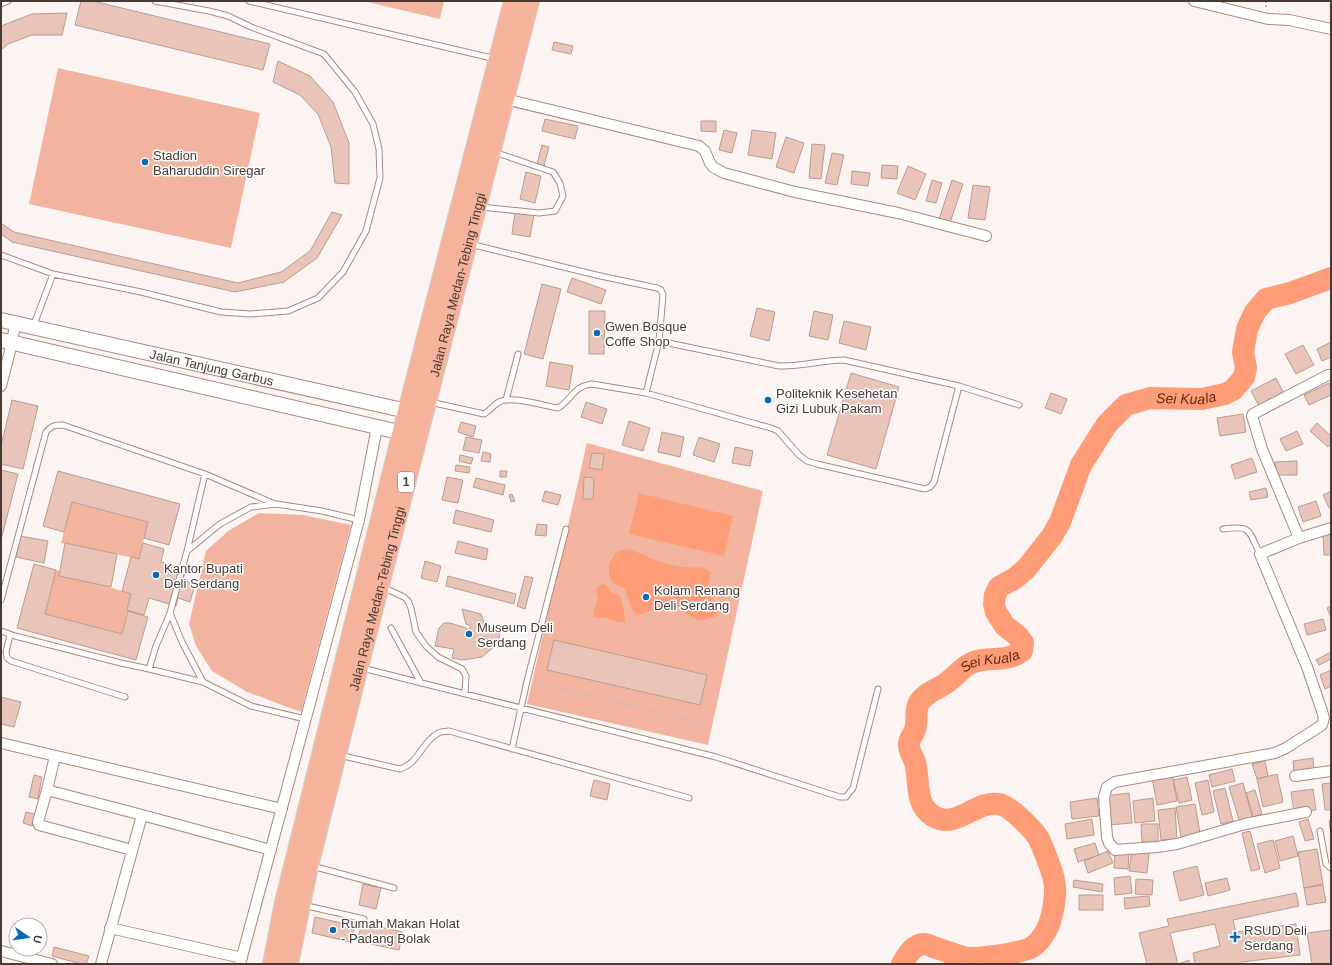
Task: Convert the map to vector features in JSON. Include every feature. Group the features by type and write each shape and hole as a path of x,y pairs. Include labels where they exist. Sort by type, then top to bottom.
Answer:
{"highway":[{"name":"Jalan Raya Medan-Tebing Tinggi","path":"272,964 284,902 410,434 419,409 467,244 492,151 505,99 506,62 513,1"},
{"name":"Jalan Raya Medan-Tebing Tinggi","path":"419,409 506,62 530,1"},
{"name":"Jalan Raya Medan-Tebing Tinggi","path":"289,964 309,866 379,586 410,434"}],"street":[{"path":"1194,1 1229,5 1268,19 1289,20 1331,30"},
{"path":"505,99 699,146 705,151 713,167 724,173 795,192 898,213 986,236"},
{"name":"Jalan Tanjung Garbus","path":"1,320 32,328 419,409"},
{"path":"1,386 6,342 15,324"},
{"name":"Jalan Tanjung Garbus","path":"6,342 410,434"},
{"path":"1299,538 1262,449 1252,416 1253,414 1328,374 1331,375"},
{"path":"110,928 241,961 359,520 377,427"},
{"path":"1306,812 1245,824 1177,844 1114,850 1108,843 1104,797 1107,787 1115,782 1275,753 1286,748 1322,725 1324,718 1307,667 1260,554 1299,538 1331,528"},
{"path":"1,743 282,809"},
{"path":"55,756 38,822 39,825 132,850"},
{"path":"1295,776 1331,770"},
{"path":"47,790 271,850"},
{"path":"101,964 142,815"},
{"path":"1,951 52,964"}],"lane":[{"path":"1,4 8,1"},
{"path":"1,255 52,274 141,292 221,312 251,314 288,311 318,298 343,272 366,231 380,178 379,149 373,124 355,92 324,54 251,27 228,16 169,2 155,1"},
{"path":"249,1 506,62"},
{"path":"477,207 538,213 549,212 555,211 563,196 560,183 552,172 492,151"},
{"path":"467,244 661,290 663,295 660,341 646,393"},
{"path":"32,328 52,274"},
{"path":"660,341 779,366 793,366 830,360 844,360 959,386 1018,405"},
{"path":"506,400 518,354"},
{"path":"419,409 484,414 500,401 506,400 519,400 558,408 562,406 578,388 592,384 646,393 771,428 778,431 800,455 812,463 925,489 930,487 934,482 959,386"},
{"path":"1,600 46,432 54,425 63,425 205,474 276,504 322,511 359,520"},
{"path":"149,669 156,646 170,612 187,551 205,474"},
{"path":"187,551 220,524 251,507 276,504"},
{"path":"1223,529 1239,527 1245,528 1249,532 1260,554"},
{"path":"512,749 527,681 566,529"},
{"path":"379,586 404,597 408,601 416,632 426,646 438,657 462,669 466,676 465,694"},
{"path":"170,612 182,642 203,682"},
{"path":"391,628 421,683"},
{"path":"1,631 10,635 203,682 251,706 305,719"},
{"path":"10,635 6,658 11,662 125,697"},
{"path":"359,667 716,757 840,797 846,797 853,788 878,689"},
{"path":"337,754 400,769 408,766 429,740 438,733 449,731 689,798"},
{"path":"1320,832 1326,864 1331,868"},
{"path":"309,866 394,888"},
{"path":"300,905 364,919"}],"path":[{"path":"527,681 707,724"}],"shaded area":[{"path":"363,1 444,1 440,19"},
{"path":"58,68 260,113 231,248 29,204"},
{"name":"Kolam Renang Deli Serdang","path":"587,443 763,491 708,745 527,704"},
{"path":"639,493 733,516 724,556 629,534"},
{"path":"72,502 148,522 139,559 61,543"},
{"path":"259,513 303,515 351,525 301,712 247,692 212,671 196,646 189,624 206,551 228,531"},
{"path":"627,549 667,564 707,570 711,573 707,590 720,610 717,616 705,620 698,620 682,609 671,605 659,607 638,615 632,609 625,589 613,583 609,576 609,564 616,552"},
{"path":"56,570 131,594 122,634 45,614"},
{"path":"602,584 606,585 611,592 620,596 625,622 594,617 593,613 598,599 596,592 597,588"}],"building":[{"path":"81,1 93,1 270,44 263,70 75,25"},
{"path":"67,13 62,35 32,35 8,44 1,50 1,26 32,14"},
{"path":"554,42 573,46 571,54 552,50"},
{"path":"278,61 310,76 333,102 349,143 349,184 335,183 331,147 318,114 300,95 273,82"},
{"path":"545,119 578,126 575,139 542,131"},
{"path":"701,121 716,121 716,132 701,131"},
{"path":"724,130 737,133 732,153 719,150"},
{"path":"752,130 776,133 772,159 748,155"},
{"path":"786,137 804,143 794,173 776,167"},
{"path":"812,144 825,145 821,179 809,178"},
{"path":"542,145 549,147 544,166 537,164"},
{"path":"832,153 844,155 837,185 825,183"},
{"path":"882,165 898,166 897,179 881,178"},
{"path":"908,166 926,174 915,200 897,193"},
{"path":"852,171 870,173 868,186 851,184"},
{"path":"526,172 541,176 535,203 520,199"},
{"path":"932,180 942,183 936,203 926,201"},
{"path":"952,180 963,184 950,223 939,219"},
{"path":"973,185 990,187 985,220 968,218"},
{"path":"332,212 342,215 317,258 284,282 235,292 12,242 1,234 1,223 14,232 238,283 281,272 310,251"},
{"path":"515,212 534,215 530,237 512,234"},
{"path":"572,278 606,290 601,304 567,292"},
{"path":"542,284 561,289 543,359 524,354"},
{"path":"757,308 775,312 769,341 750,336"},
{"name":"Gwen Bosque Coffe Shop","path":"589,311 605,311 604,354 589,354"},
{"path":"814,311 833,315 828,340 809,336"},
{"path":"844,321 871,327 866,350 839,343"},
{"path":"1331,342 1331,357 1322,361 1317,349"},
{"path":"1303,345 1314,365 1296,374 1285,354"},
{"path":"550,362 573,366 569,390 546,386"},
{"path":"851,373 899,387 876,469 827,455"},
{"path":"1276,378 1283,392 1259,406 1251,391"},
{"path":"1329,383 1331,395 1309,405 1304,395"},
{"path":"1051,393 1067,399 1061,414 1045,408"},
{"path":"12,400 38,406 23,469 1,464 1,446"},
{"path":"586,402 607,409 602,424 581,417"},
{"path":"1243,414 1246,432 1220,436 1217,418"},
{"path":"629,421 650,428 643,451 622,445"},
{"path":"461,422 476,426 473,437 458,432"},
{"path":"1317,423 1331,436 1331,444 1328,447 1310,431"},
{"path":"1297,431 1303,444 1286,451 1280,439"},
{"path":"662,432 684,437 680,457 658,452"},
{"path":"466,437 482,440 479,453 463,450"},
{"path":"699,437 720,444 714,462 693,455"},
{"path":"735,447 753,451 750,466 732,463"},
{"path":"483,452 491,454 490,462 481,461"},
{"path":"592,453 604,454 602,470 589,468"},
{"path":"460,455 473,458 471,464 459,461"},
{"path":"1252,458 1257,472 1235,479 1231,465"},
{"path":"1297,461 1297,475 1276,475 1275,462"},
{"path":"456,465 470,467 469,473 455,471"},
{"path":"1,470 18,474 1,540"},
{"path":"58,471 180,504 169,545 144,538 148,522 72,502 64,532 43,526"},
{"path":"500,471 507,471 506,477 500,477"},
{"path":"447,477 463,480 458,503 442,500"},
{"path":"584,477 594,478 593,499 583,499"},
{"path":"476,478 505,485 503,495 473,487"},
{"path":"1266,488 1268,497 1251,500 1249,492"},
{"path":"545,491 561,495 558,505 542,501"},
{"path":"1331,491 1331,507 1329,508 1323,495"},
{"path":"512,494 515,501 511,502 509,495"},
{"path":"1316,501 1321,516 1303,522 1298,507"},
{"path":"456,510 494,520 491,532 453,523"},
{"path":"537,524 547,525 546,536 535,535"},
{"path":"1331,534 1331,555 1324,555 1323,535"},
{"path":"20,536 48,541 44,563 16,557"},
{"path":"458,541 488,549 486,560 455,553"},
{"path":"65,543 117,554 111,587 59,576"},
{"name":"Kantor Bupati Deli Serdang","path":"143,543 164,549 161,562 186,569 183,580 195,584 190,602 178,598 176,606 149,598 144,615 127,610 131,594 122,591 131,557 139,559"},
{"path":"425,561 441,566 437,582 421,578"},
{"path":"34,564 56,570 45,614 122,634 128,611 148,617 136,660 17,628"},
{"path":"448,576 516,594 514,604 446,586"},
{"path":"525,576 533,578 525,609 517,606"},
{"path":"1331,606 1331,618 1327,608"},
{"name":"Museum Deli Serdang","path":"462,609 481,614 486,629 501,627 499,638 495,646 482,657 463,660 452,658 454,649 435,646 439,628 444,623 450,623 466,628 467,630 471,627 466,624"},
{"path":"1323,619 1326,630 1307,635 1304,624"},
{"path":"554,640 707,675 700,705 547,670"},
{"path":"1331,652 1331,659 1319,665 1316,660"},
{"path":"1331,670 1331,686 1325,689 1320,675"},
{"path":"1,697 21,702 14,727 1,724"},
{"path":"1313,758 1314,770 1294,773 1293,761"},
{"path":"1265,761 1268,776 1257,779 1252,764"},
{"path":"1232,769 1235,781 1212,787 1209,775"},
{"path":"1172,774 1177,801 1157,805 1152,778"},
{"path":"1277,774 1283,802 1263,807 1257,779"},
{"path":"34,775 42,777 38,799 29,797"},
{"path":"1187,777 1192,800 1179,803 1173,780"},
{"path":"594,780 610,784 607,800 590,796"},
{"path":"1208,780 1214,812 1202,815 1195,783"},
{"path":"1243,783 1253,819 1240,823 1229,787"},
{"path":"1331,783 1331,810 1325,810 1322,784"},
{"path":"1225,788 1233,821 1221,824 1213,791"},
{"path":"1313,789 1316,810 1294,812 1291,792"},
{"path":"1255,790 1262,814 1253,817 1246,793"},
{"path":"1129,793 1132,823 1109,825 1105,796"},
{"path":"1097,798 1099,816 1072,819 1070,802"},
{"path":"1153,798 1155,821 1135,823 1133,801"},
{"path":"1195,804 1200,833 1181,837 1176,807"},
{"path":"1175,808 1177,839 1161,840 1158,810"},
{"path":"26,812 35,814 32,826 23,823"},
{"path":"1092,819 1094,835 1067,839 1065,824"},
{"path":"1308,819 1314,839 1305,841 1299,822"},
{"path":"1331,820 1331,835 1329,821"},
{"path":"1141,824 1158,824 1158,842 1142,842"},
{"path":"1250,831 1260,869 1251,871 1242,833"},
{"path":"1293,836 1298,856 1280,861 1275,841"},
{"path":"1273,840 1280,868 1265,873 1257,844"},
{"path":"1095,843 1099,855 1078,862 1074,849"},
{"path":"1317,849 1323,884 1304,888 1298,852"},
{"path":"1132,850 1149,853 1147,873 1129,871"},
{"path":"1108,851 1113,863 1088,873 1084,861"},
{"path":"1115,853 1129,853 1128,869 1114,868"},
{"path":"1197,866 1204,895 1180,901 1173,872"},
{"path":"1130,876 1132,893 1115,895 1114,878"},
{"path":"1227,878 1230,890 1208,896 1205,883"},
{"path":"1136,879 1153,880 1152,895 1135,894"},
{"path":"1074,880 1103,884 1102,892 1073,887"},
{"path":"363,884 381,888 376,909 359,905"},
{"path":"1323,885 1326,902 1307,905 1304,888"},
{"path":"1296,893 1299,906 1233,920 1236,932 1296,924 1300,955 1242,962 1242,964 1195,964 1193,953 1220,946 1215,924 1170,933 1178,964 1147,964 1139,933 1169,926 1167,919"},
{"path":"1079,895 1103,895 1103,910 1079,910"},
{"path":"1149,896 1150,906 1125,909 1124,898"},
{"name":"Rumah Makan Holat - Padang Bolak","path":"315,917 355,926 351,942 312,933"},
{"path":"362,923 403,932 399,950 357,941"},
{"path":"1331,930 1331,964 1312,964 1307,933"},
{"path":"54,947 89,956 86,964 52,956"},
{"path":"1189,960 1190,964 1178,964"}],"waterway":[{"name":"Sei Kuala","path":"902,964 914,948 924,944 969,958 1005,955 1031,948 1039,941 1047,929 1055,898 1053,876 1039,839 1027,824 1015,813 999,804 982,806 950,819 941,819 933,816 927,811 920,798 915,762 909,746 915,730 917,708 921,700 952,679 970,663 986,659 1010,657 1022,651 1023,643 1018,636 1005,626 996,612 994,604 995,595 999,587 1014,579 1026,569 1052,536 1060,522 1081,465 1107,424 1126,405 1150,398 1202,399 1225,394 1233,390 1244,377 1246,368 1243,352 1247,329 1255,312 1266,299 1290,293 1331,278"}],"place":[{"name":"Stadion Baharuddin Siregar","path":"145,162"},
{"name":"Gwen Bosque Coffe Shop","path":"597,333"},
{"name":"Politeknik Kesehetan Gizi Lubuk Pakam","path":"768,400"},
{"name":"Kantor Bupati Deli Serdang","path":"156,575"},
{"name":"Kolam Renang Deli Serdang","path":"646,597"},
{"name":"Museum Deli Serdang","path":"469,634"},
{"name":"Rumah Makan Holat - Padang Bolak","path":"333,930"},
{"name":"RSUD Deli Serdang","path":"1235,937"}]}
